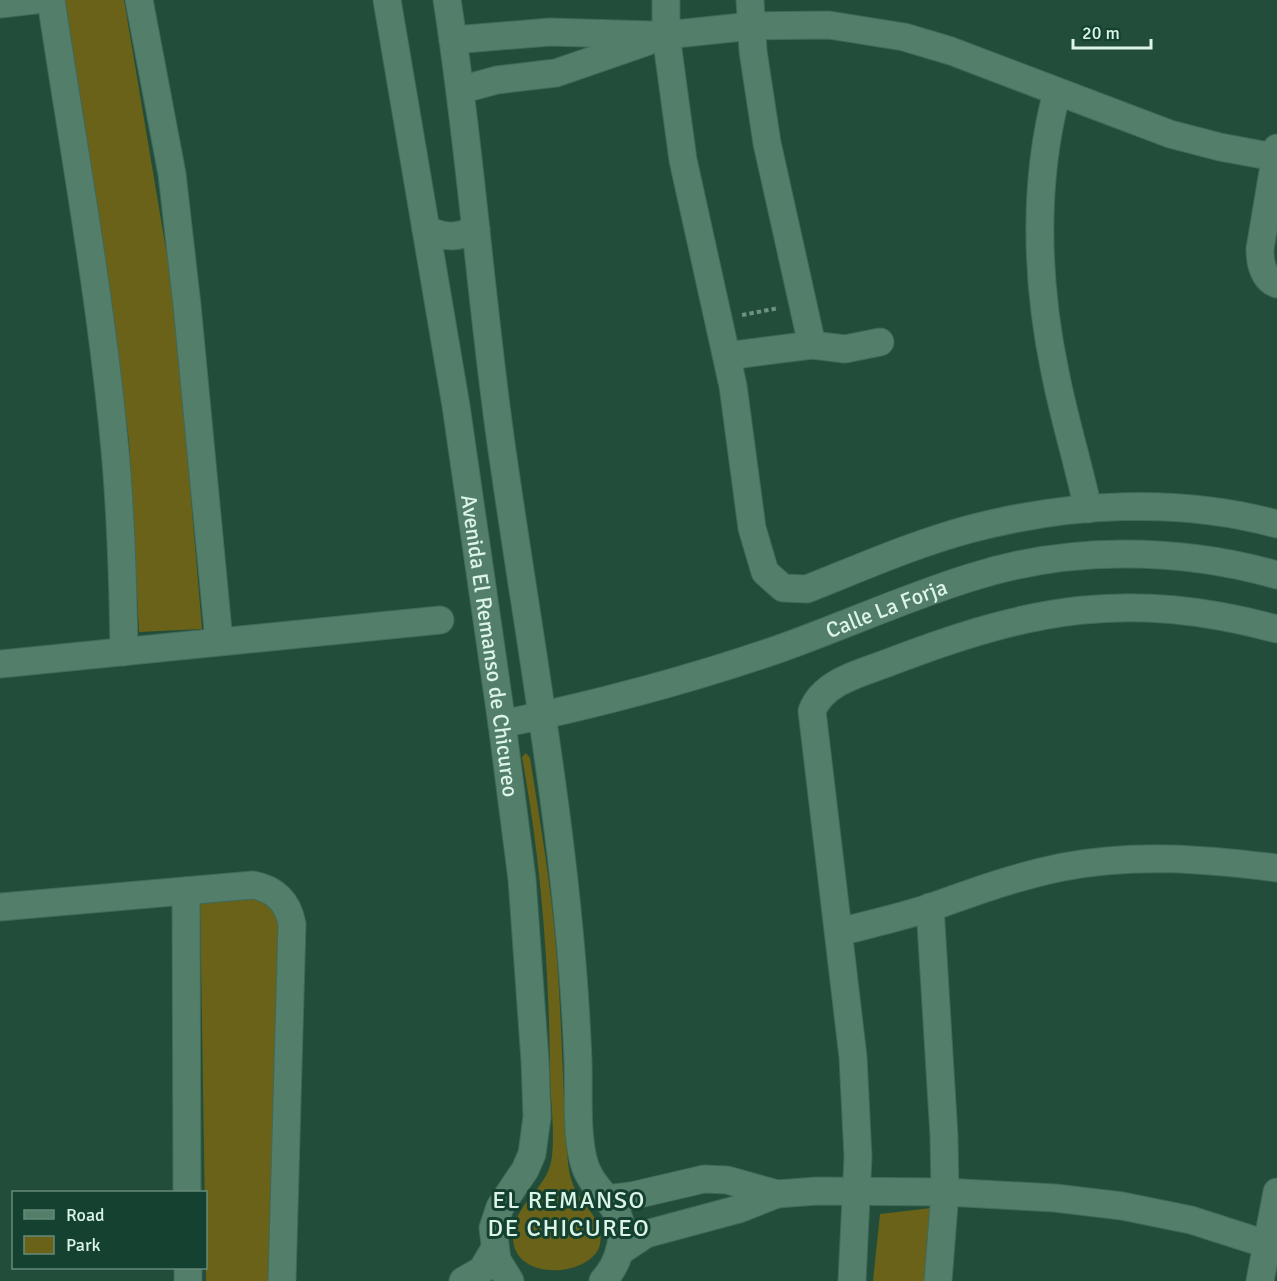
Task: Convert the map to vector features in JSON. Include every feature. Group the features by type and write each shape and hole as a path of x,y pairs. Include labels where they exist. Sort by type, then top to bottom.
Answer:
{"street":[{"path":"0,4 35,0"},
{"path":"51,0 99,310 114,440 123,561 124,652"},
{"path":"140,0 172,174 187,305 219,641"},
{"name":"Avenida El Remanso de Chicureo","path":"387,0 453,386 522,879 537,1117 532,1154 496,1217 494,1250 502,1270 510,1281"},
{"name":"Avenida El Remanso de Chicureo","path":"447,0 460,90 500,434 542,716 571,963 582,1155 588,1176 618,1215 621,1235 619,1252 603,1281"},
{"path":"666,0 666,35 683,160 727,356 752,528 765,572 783,588 807,589 970,529 1088,508 1199,510 1277,524"},
{"path":"751,13 767,143 812,345"},
{"path":"460,90 497,80 556,72 666,35 751,13 904,37 951,51 1196,142 1276,152 1260,257 1266,274 1277,284"},
{"path":"550,32 556,72"},
{"path":"453,40 550,32 666,35"},
{"path":"1058,92 1044,161 1041,222 1043,291 1054,370 1088,508"},
{"path":"426,229 436,234 454,237 476,228"},
{"path":"727,356 812,345 845,349 880,342"},
{"name":"Calle La Forja","path":"502,724 653,688 771,652 960,581 1010,567 1049,560 1127,554 1197,558 1277,575"},
{"path":"852,1281 858,1156 852,1057 812,711 817,699 839,681 940,642 1024,618 1080,609 1125,606 1194,610 1277,629"},
{"path":"0,664 440,620"},
{"path":"839,933 930,908 1027,875 1111,860 1204,859 1277,868"},
{"path":"0,907 253,885 263,887 279,896 290,914 282,1281"},
{"path":"186,891 187,1191"},
{"path":"930,908 944,1136 945,1192 938,1281"},
{"path":"606,1199 631,1196 704,1179 727,1180 777,1194 945,1192 1055,1198 1122,1206 1191,1220 1266,1244"},
{"path":"1260,1281 1277,1192"},
{"path":"619,1252 646,1234 739,1209 777,1194"},
{"path":"463,1281 482,1270 494,1250"}],"path":[{"path":"718,319 803,303"}],"green space":[{"path":"65,0 124,0 174,297 202,629 139,632 129,441 113,314"},
{"path":"526,753 530,758 554,924 569,1170 575,1189 598,1223 601,1239 599,1248 590,1259 562,1270 545,1270 531,1265 519,1256 513,1243 518,1215 546,1176 553,1145 546,953 539,874 522,757"},
{"path":"200,896 259,896 280,915 276,1281 206,1281 207,1191 205,1191"},
{"path":"931,1208 926,1281 873,1281 880,1214"}],"district":[{"name":"EL REMANSO DE CHICUREO","path":"569,1214"}]}
